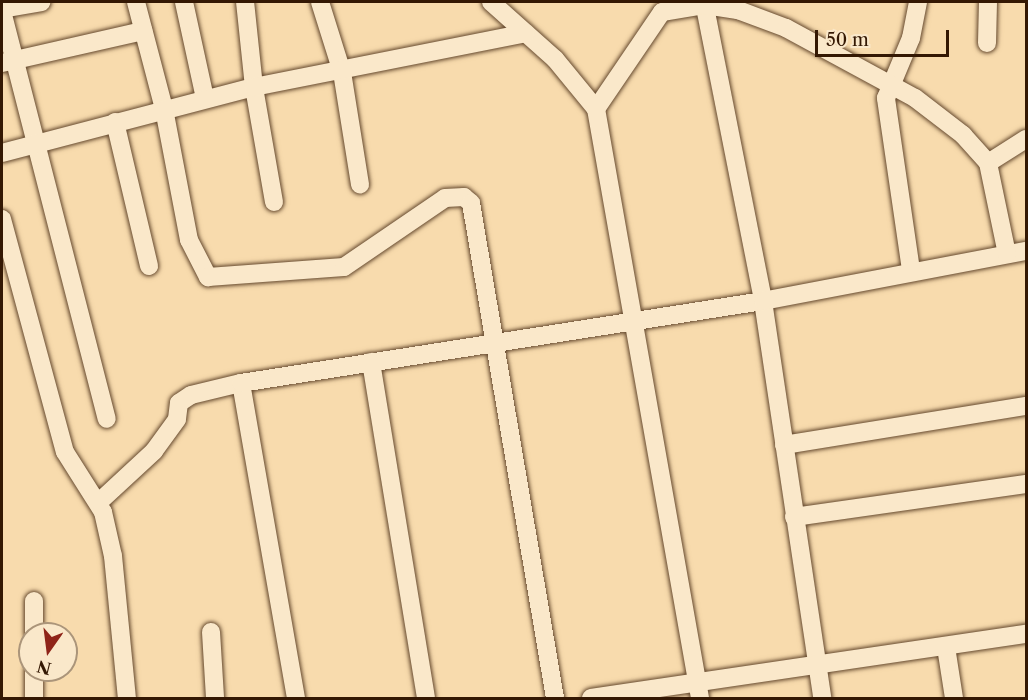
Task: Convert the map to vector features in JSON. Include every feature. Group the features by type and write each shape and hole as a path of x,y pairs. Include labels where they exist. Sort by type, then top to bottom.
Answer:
{"street":[{"path":"41,2 2,10 8,62 39,144 107,419"},
{"path":"136,2 165,108 189,240 196,261 208,277 219,281 344,267 446,198 464,197 471,203 497,344 555,699"},
{"path":"184,2 205,98"},
{"path":"245,2 254,87 274,202"},
{"path":"320,2 342,72 360,185"},
{"path":"491,2 555,60 596,110 636,322 698,691"},
{"path":"910,270 890,80 911,38 918,2"},
{"path":"987,43 988,2"},
{"path":"596,110 662,12 704,3 786,28 890,80 963,135 988,163 1007,254"},
{"path":"704,3 763,301 822,699"},
{"path":"8,62 143,30"},
{"path":"2,153 205,98 526,33"},
{"path":"115,123 149,266"},
{"path":"988,163 1026,139"},
{"path":"3,229 65,452 95,495 113,555 127,699"},
{"path":"95,495 154,450 177,419 184,398 241,383 763,301 910,270 1026,251"},
{"path":"371,362 426,699"},
{"path":"241,383 296,699"},
{"path":"784,445 1026,406"},
{"path":"794,517 1026,484"},
{"path":"34,601 34,622"},
{"path":"211,632 215,699"},
{"path":"591,699 698,691 816,666 1026,634"},
{"path":"946,647 954,699"},
{"path":"34,682 34,699"}]}
